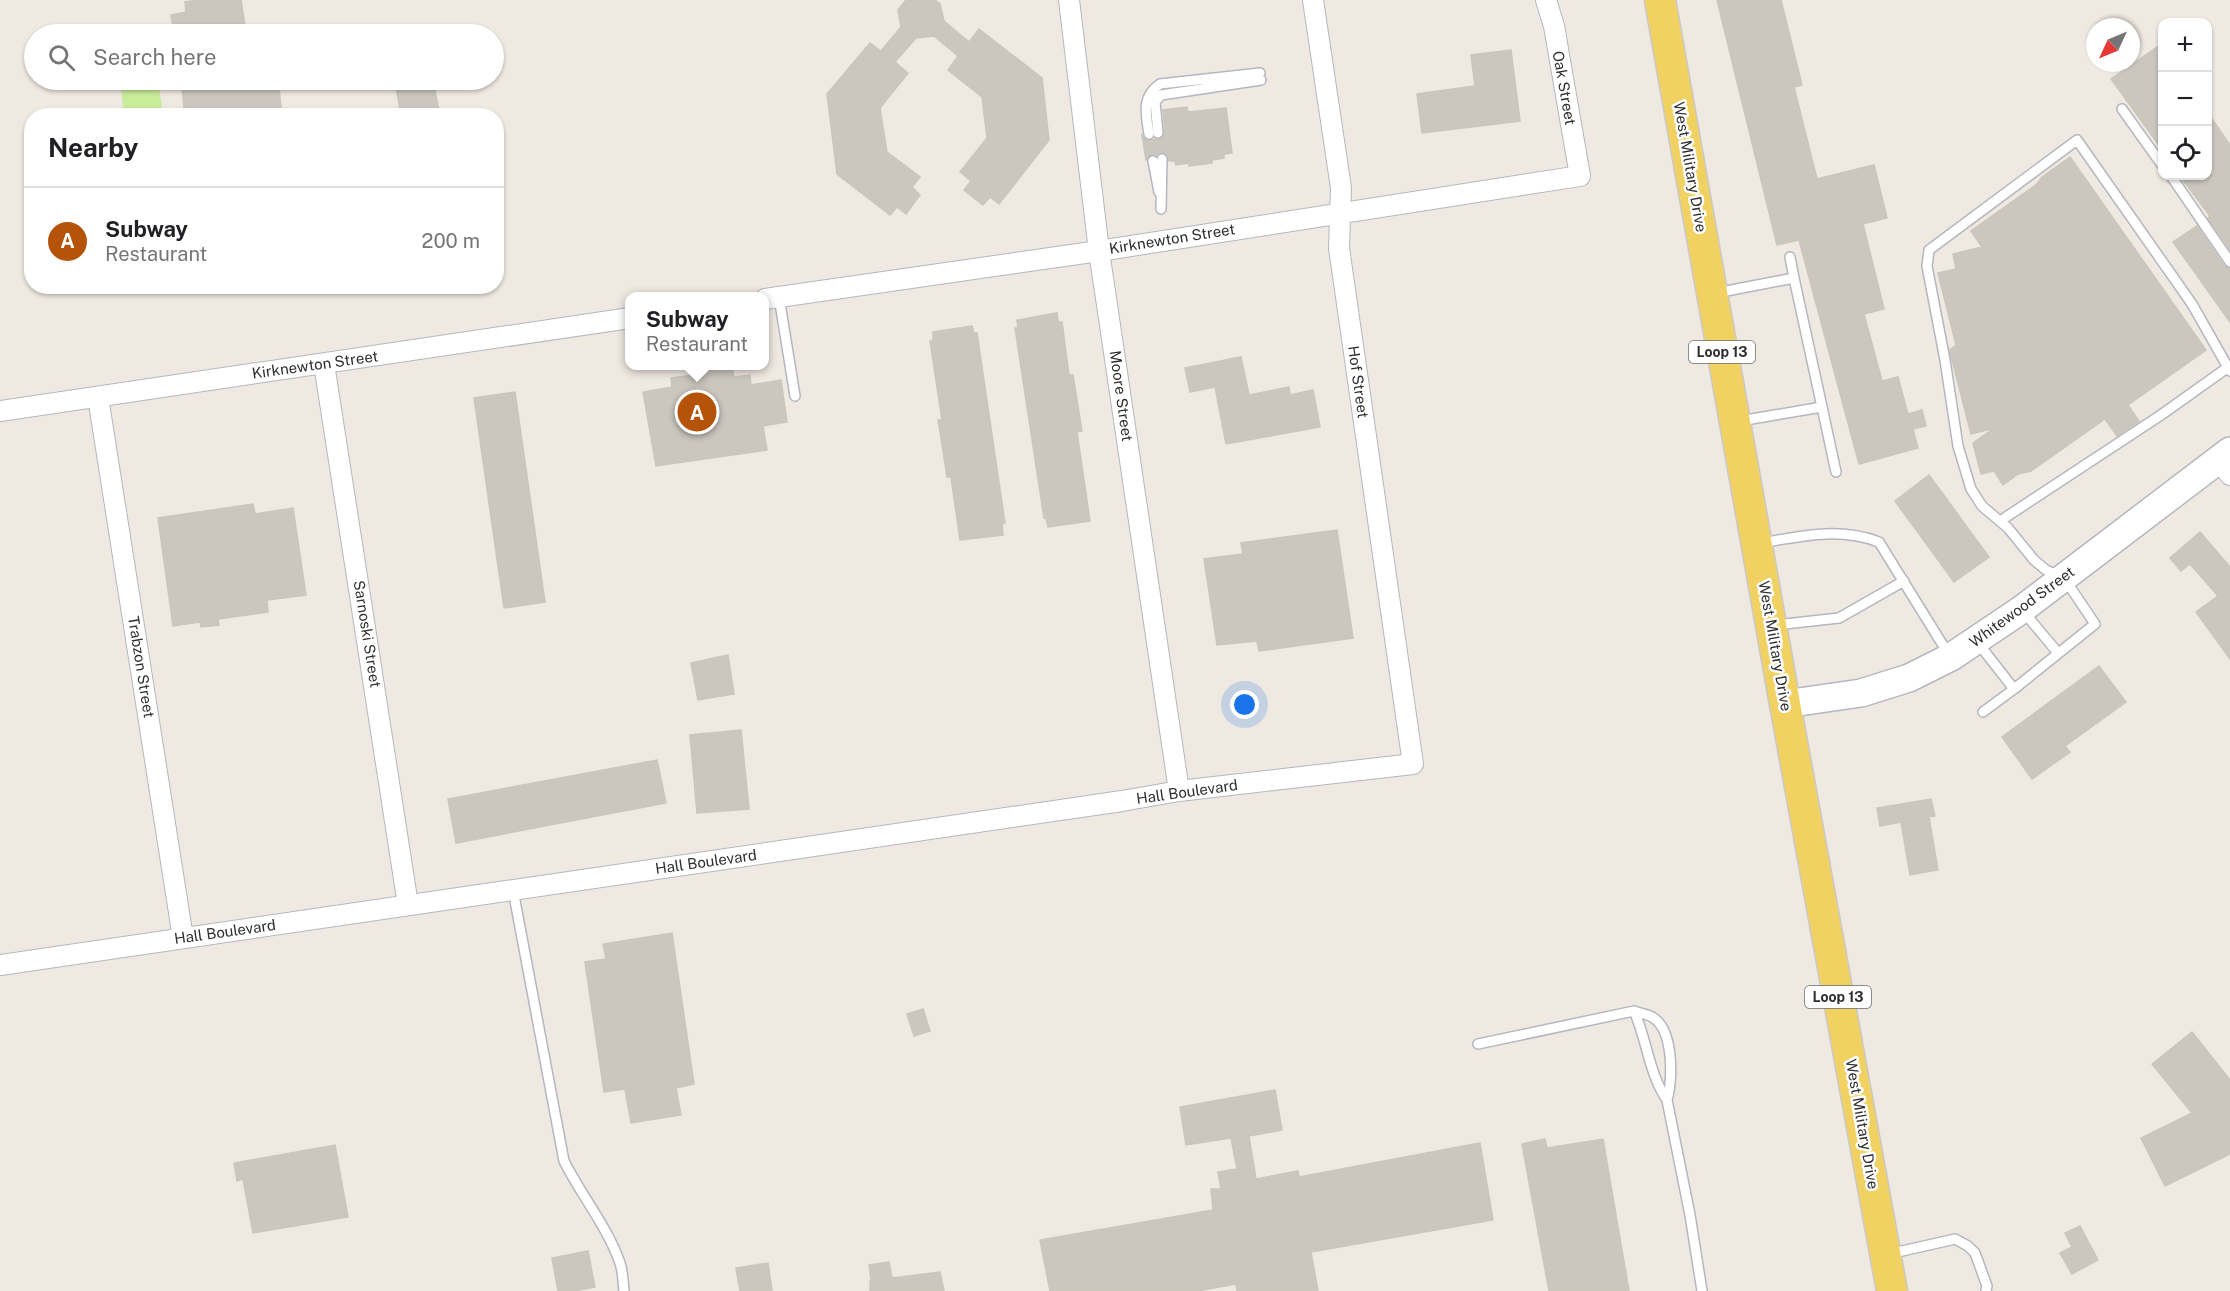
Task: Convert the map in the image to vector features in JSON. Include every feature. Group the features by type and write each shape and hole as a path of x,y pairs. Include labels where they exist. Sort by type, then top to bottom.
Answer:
{"main road":[{"name":"West Military Drive","path":"1660,0 1734,422 1892,1291"}],"street":[{"name":"Moore Street","path":"1069,0 1099,251 1179,791"},
{"name":"Hof Street","path":"1313,0 1341,188 1339,248 1413,764"},
{"name":"Oak Street","path":"1546,0 1554,26 1580,176"},
{"name":"Kirknewton Street","path":"772,298 1099,251 1580,176"},
{"name":"Kirknewton Street","path":"0,411 625,319"},
{"name":"Sarnoski Street","path":"324,364 408,905"},
{"name":"Trabzon Street","path":"98,397 183,938"},
{"name":"Whitewood Street","path":"1785,704 1861,693 1909,678 1951,657 2021,610 2226,462"},
{"name":"Hall Boulevard","path":"0,965 1179,791 1413,764"}],"lane":[{"path":"1154,134 1155,102 1161,95 1261,77"},
{"path":"2122,109 2158,158"},
{"path":"1983,712 2095,624 2064,578 2046,570 2034,560 2008,528 1982,506 1971,489 1958,446 1928,266 1929,250 2077,140 2192,304 2229,370 2000,521"},
{"path":"1158,160 1161,209"},
{"path":"2173,180 2230,262"},
{"path":"1790,257 1836,472"},
{"path":"1712,294 1794,278"},
{"path":"772,298 795,396"},
{"path":"1734,422 1822,407"},
{"path":"1756,544 1821,533 1861,535 1880,542 1951,657"},
{"path":"1771,626 1839,618 1904,581"},
{"path":"2021,610 2058,653"},
{"path":"1976,641 2014,689"},
{"path":"513,890 564,1161 573,1179 591,1203 620,1264 624,1291"},
{"path":"1478,1044 1634,1011 1652,1016 1666,1034 1668,1043 1671,1087 1667,1100"},
{"path":"1634,1011 1643,1031 1659,1089 1667,1100 1690,1215 1702,1291"},
{"path":"1885,1255 1955,1239 1975,1253 1987,1286 1986,1291"}],"green space":[{"path":"121,90 159,90 162,108 123,108"}],"building":[{"path":"241,0 245,24 172,24 171,15 186,12 185,2"},
{"path":"906,0 935,0 940,4 944,21 969,42 979,29 1042,78 1049,140 999,204 990,197 983,205 964,190 971,181 960,172 987,138 982,97 948,70 958,56 934,36 916,38 895,62 908,73 880,108 887,152 920,177 912,187 920,195 906,214 897,207 890,215 837,174 827,94 870,43 881,51 901,27 898,10"},
{"path":"1717,0 1781,0 1802,85 1794,87 1817,179 1874,165 1887,218 1863,224 1884,309 1864,314 1882,381 1898,377 1908,414 1922,410 1926,426 1913,429 1918,448 1859,464 1799,240 1777,245"},
{"path":"2158,46 2158,144 2111,79 2121,72 2140,72 2140,59"},
{"path":"1511,50 1520,121 1422,133 1417,94 1475,86 1471,55"},
{"path":"182,90 279,90 281,108 184,108"},
{"path":"397,90 435,90 438,108 400,108"},
{"path":"1187,107 1188,112 1226,108 1232,153 1224,154 1224,158 1212,160 1212,163 1189,166 1189,163 1176,165 1175,161 1169,161 1168,155 1163,152 1151,155 1146,160 1142,135 1147,140 1161,139 1165,133 1163,110"},
{"path":"2212,119 2230,145 2230,250 2208,218 2210,216 2183,180 2212,180"},
{"path":"2070,157 2206,350 2128,405 2139,421 2117,436 2105,419 2031,471 2018,474 2003,485 1994,471 1981,474 1973,443 1994,428 1971,434 1950,352 1956,345 1938,273 1956,269 1953,254 1982,247 1971,231 2037,184 2042,177"},
{"path":"2197,226 2224,266 2230,269 2230,322 2173,242"},
{"path":"1057,313 1058,322 1062,322 1069,375 1073,375 1082,431 1077,432 1090,521 1048,527 1046,518 1044,518 1015,328 1018,328 1017,320"},
{"path":"972,326 974,333 977,333 1005,523 1002,523 1003,535 960,540 951,477 947,477 938,420 942,420 930,341 933,341 933,332"},
{"path":"1241,357 1249,395 1289,387 1290,395 1313,390 1320,427 1226,444 1215,387 1190,392 1185,368"},
{"path":"693,370 733,370 734,377 750,375 751,385 781,380 787,422 763,426 767,450 656,466 643,392 672,387 671,378 694,375"},
{"path":"515,392 545,602 504,608 474,398"},
{"path":"1929,475 1989,557 1954,582 1895,501"},
{"path":"253,504 255,514 293,508 306,595 267,600 268,612 218,619 219,625 201,627 200,622 173,626 158,518"},
{"path":"1337,530 1353,638 1259,651 1257,641 1217,645 1204,559 1243,554 1241,543"},
{"path":"2200,532 2230,567 2230,659 2196,612 2218,596 2190,564 2181,571 2170,558"},
{"path":"728,655 734,694 698,700 691,663"},
{"path":"2099,666 2126,702 2065,746 2070,752 2032,779 2002,737"},
{"path":"741,730 749,809 697,813 690,735"},
{"path":"657,760 666,803 456,843 448,799"},
{"path":"1931,799 1935,816 1929,817 1938,870 1910,875 1901,822 1880,826 1877,808"},
{"path":"672,933 694,1084 676,1088 681,1115 631,1123 625,1089 604,1092 585,962 606,959 603,944"},
{"path":"923,1009 930,1031 914,1036 907,1014"},
{"path":"2192,1032 2230,1080 2230,1154 2165,1186 2141,1138 2192,1113 2152,1064"},
{"path":"1275,1090 1282,1130 1249,1136 1256,1179 1298,1171 1299,1177 1480,1143 1493,1220 1311,1252 1318,1291 1237,1291 1236,1284 1197,1291 1050,1291 1040,1240 1213,1210 1211,1189 1221,1189 1218,1172 1237,1169 1231,1138 1186,1145 1180,1107"},
{"path":"1545,1139 1547,1148 1603,1139 1629,1291 1549,1291 1522,1144"},
{"path":"335,1145 348,1217 253,1233 243,1179 237,1181 234,1163"},
{"path":"2080,1226 2098,1260 2072,1274 2060,1253 2072,1247 2065,1233"},
{"path":"588,1251 595,1287 575,1291 558,1291 552,1258"},
{"path":"889,1262 892,1278 940,1272 944,1291 870,1291 869,1265"},
{"path":"768,1263 772,1291 740,1291 736,1268"}],"place":[{"name":"Subway","path":"697,412"}]}
